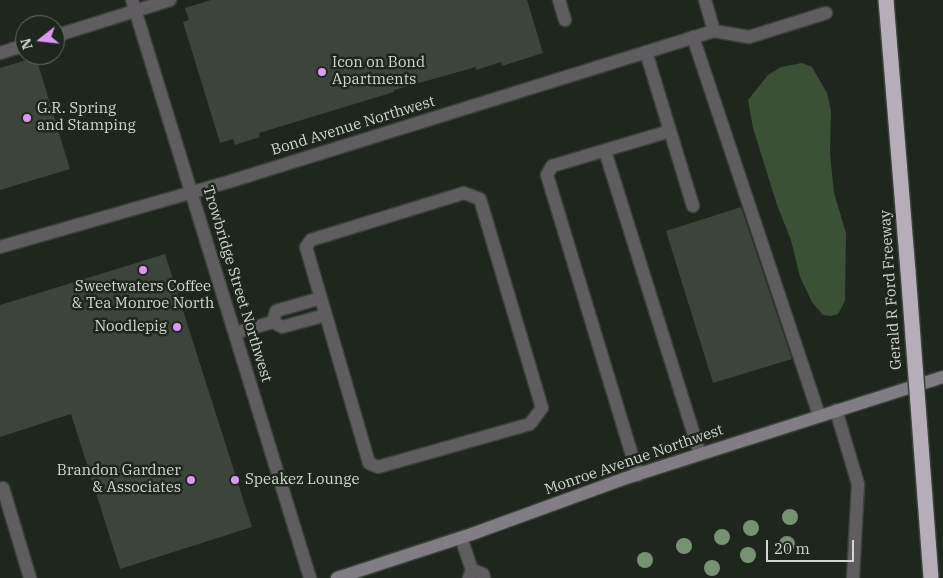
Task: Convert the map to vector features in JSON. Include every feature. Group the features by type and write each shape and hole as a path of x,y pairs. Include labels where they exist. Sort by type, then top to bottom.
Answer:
{"highway":[{"name":"Gerald R Ford Freeway","path":"885,1 931,578"}],"main road":[{"name":"Monroe Avenue Northwest","path":"337,578 461,538 638,474 943,377"}],"street":[{"path":"65,32 134,5 170,0"},
{"path":"559,0 565,20"},
{"path":"705,0 714,31 749,37 826,13"},
{"name":"Trowbridge Street Northwest","path":"134,5 310,578"},
{"name":"Bond Avenue Northwest","path":"0,247 191,192 714,31"},
{"path":"693,37 819,415"},
{"path":"0,53 15,48"},
{"path":"646,52 693,206"},
{"path":"638,474 547,176 552,166 670,131"},
{"path":"605,151 700,454"},
{"path":"464,193 480,199 542,408 530,424 378,467 369,463 326,314 306,247 311,240 464,193"},
{"path":"273,322 276,311 321,298"},
{"path":"235,333 273,322 282,327 326,314"},
{"path":"836,410 858,484 853,578"},
{"path":"2,488 30,578"},
{"path":"461,538 470,574 483,574 484,578"}],"green space":[{"path":"802,63 812,67 827,93 831,111 830,153 834,193 846,233 845,301 838,314 831,316 823,315 812,302 800,277 791,240 777,205 753,128 748,100 768,75 781,67"}],"building":[{"name":"Icon on Bond Apartments","path":"211,0 527,0 543,53 502,66 501,62 476,70 476,67 394,90 394,92 259,133 260,137 235,145 233,139 220,143 183,22 189,20 185,8"},
{"name":"G.R. Spring and Stamping","path":"15,63 15,65 38,65 70,169 0,190 0,68"},
{"path":"741,207 792,359 713,383 666,231"},
{"path":"165,254 252,527 120,569 71,414 0,437 0,305"}],"place":[{"name":"Icon on Bond Apartments","path":"322,72"},
{"name":"G.R. Spring and Stamping","path":"27,118"},
{"name":"Sweetwaters Coffee & Tea Monroe North","path":"143,270"},
{"name":"Noodlepig","path":"177,327"},
{"name":"Brandon Gardner & Associates","path":"191,480"},
{"name":"Speakez Lounge","path":"235,480"}]}
